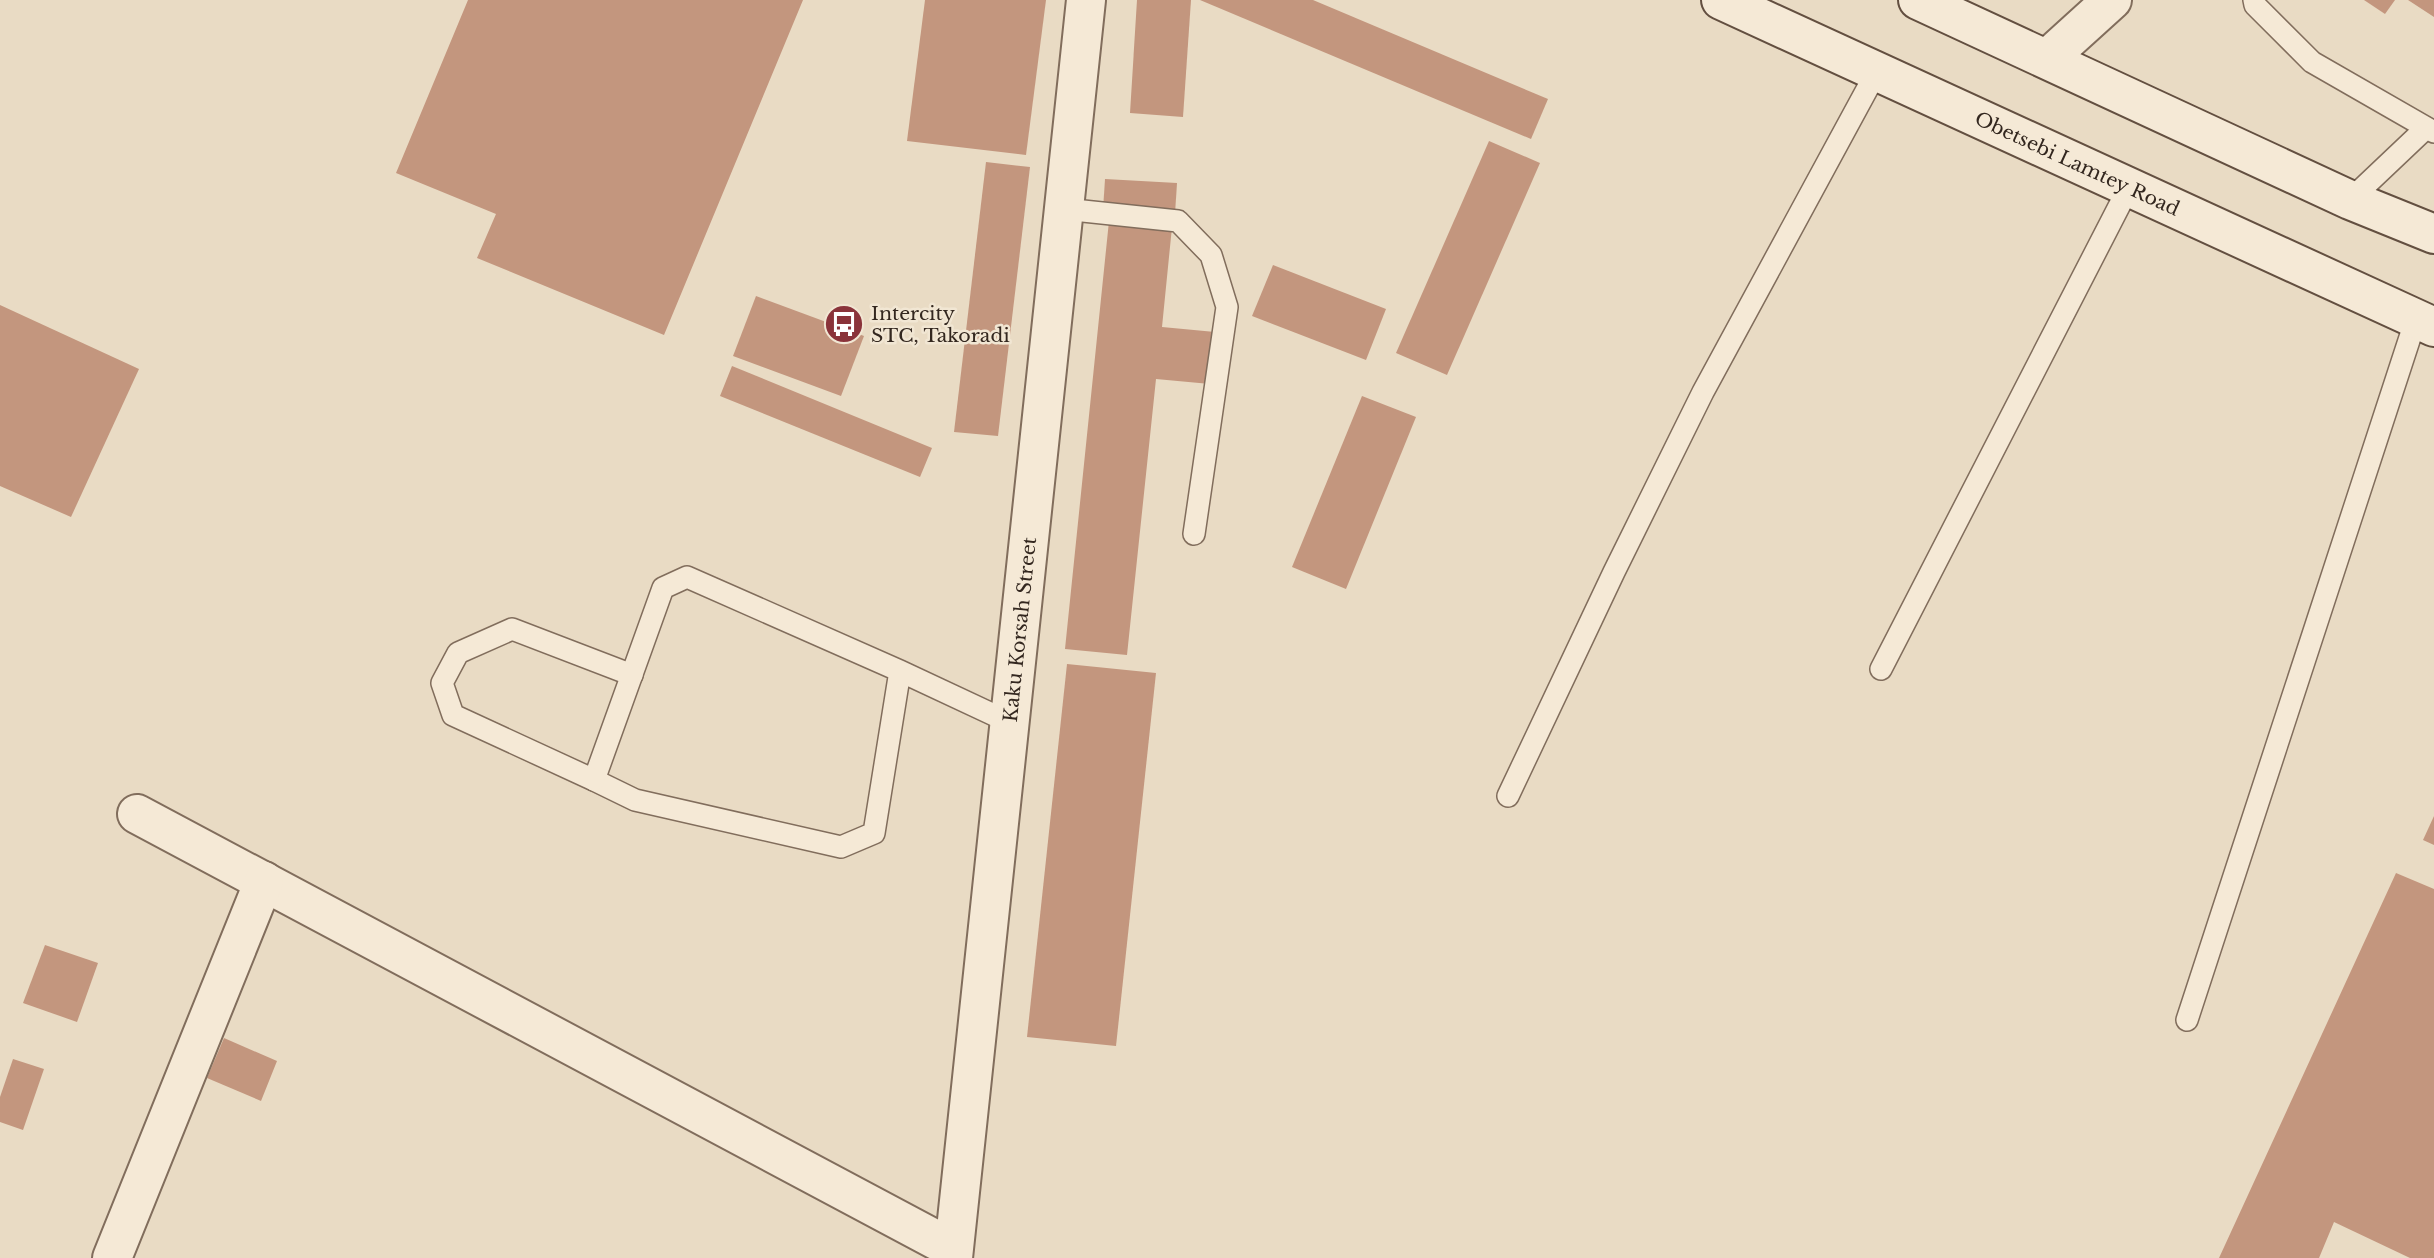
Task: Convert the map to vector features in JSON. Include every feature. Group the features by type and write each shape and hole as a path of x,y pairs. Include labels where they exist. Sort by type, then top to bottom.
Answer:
{"street":[{"name":"Kaku Korsah Street","path":"953,1253 1086,0"},
{"name":"Obetsebi Lamtey Road","path":"1721,0 2425,323"},
{"path":"1918,0 2350,200 2434,234"},
{"path":"2048,58 2112,0"},
{"path":"136,814 953,1253"},
{"path":"113,1258 264,881"}],"lane":[{"path":"2253,0 2312,62 2430,130 2350,200"},
{"path":"1508,796 1703,392 1877,71"},
{"path":"1881,669 2129,187"},
{"path":"1064,209 1178,222 1211,255 1227,307 1194,534"},
{"path":"2187,1020 2425,323"},
{"path":"594,780 663,588 687,577 1009,722"},
{"path":"632,675 512,629 458,653 442,683 453,715 635,800 841,846 874,833 900,671"}],"building":[{"path":"468,0 803,0 664,335 477,258 496,214 396,173"},
{"path":"925,0 1046,0 1026,155 907,141"},
{"path":"1137,0 1191,0 1183,117 1130,113"},
{"path":"1200,0 1313,0 1548,99 1531,139"},
{"path":"2364,0 2395,0 2385,14"},
{"path":"2408,0 2434,0 2434,17"},
{"path":"1489,141 1540,163 1447,375 1396,353"},
{"path":"986,162 1030,167 998,436 954,432"},
{"path":"1105,179 1177,183 1175,214 1103,210"},
{"path":"1109,221 1172,227 1162,327 1215,332 1210,384 1156,379 1127,655 1065,649"},
{"path":"1273,265 1386,309 1366,360 1252,316"},
{"path":"756,296 864,336 841,396 733,356"},
{"path":"0,305 139,369 71,517 0,486"},
{"path":"732,366 932,448 920,477 720,396"},
{"path":"1362,396 1416,417 1346,589 1292,567"},
{"path":"1067,664 1156,673 1116,1046 1027,1037"},
{"path":"2434,816 2434,845 2423,840"},
{"path":"2396,873 2434,889 2434,1258 2410,1258 2334,1222 2319,1258 2219,1258"},
{"path":"45,945 98,963 77,1022 23,1003"},
{"path":"224,1038 277,1061 261,1101 207,1078"},
{"path":"13,1059 44,1069 23,1130 0,1122 0,1097"}],"place":[{"name":"Intercity STC, Takoradi","path":"844,324"}]}
